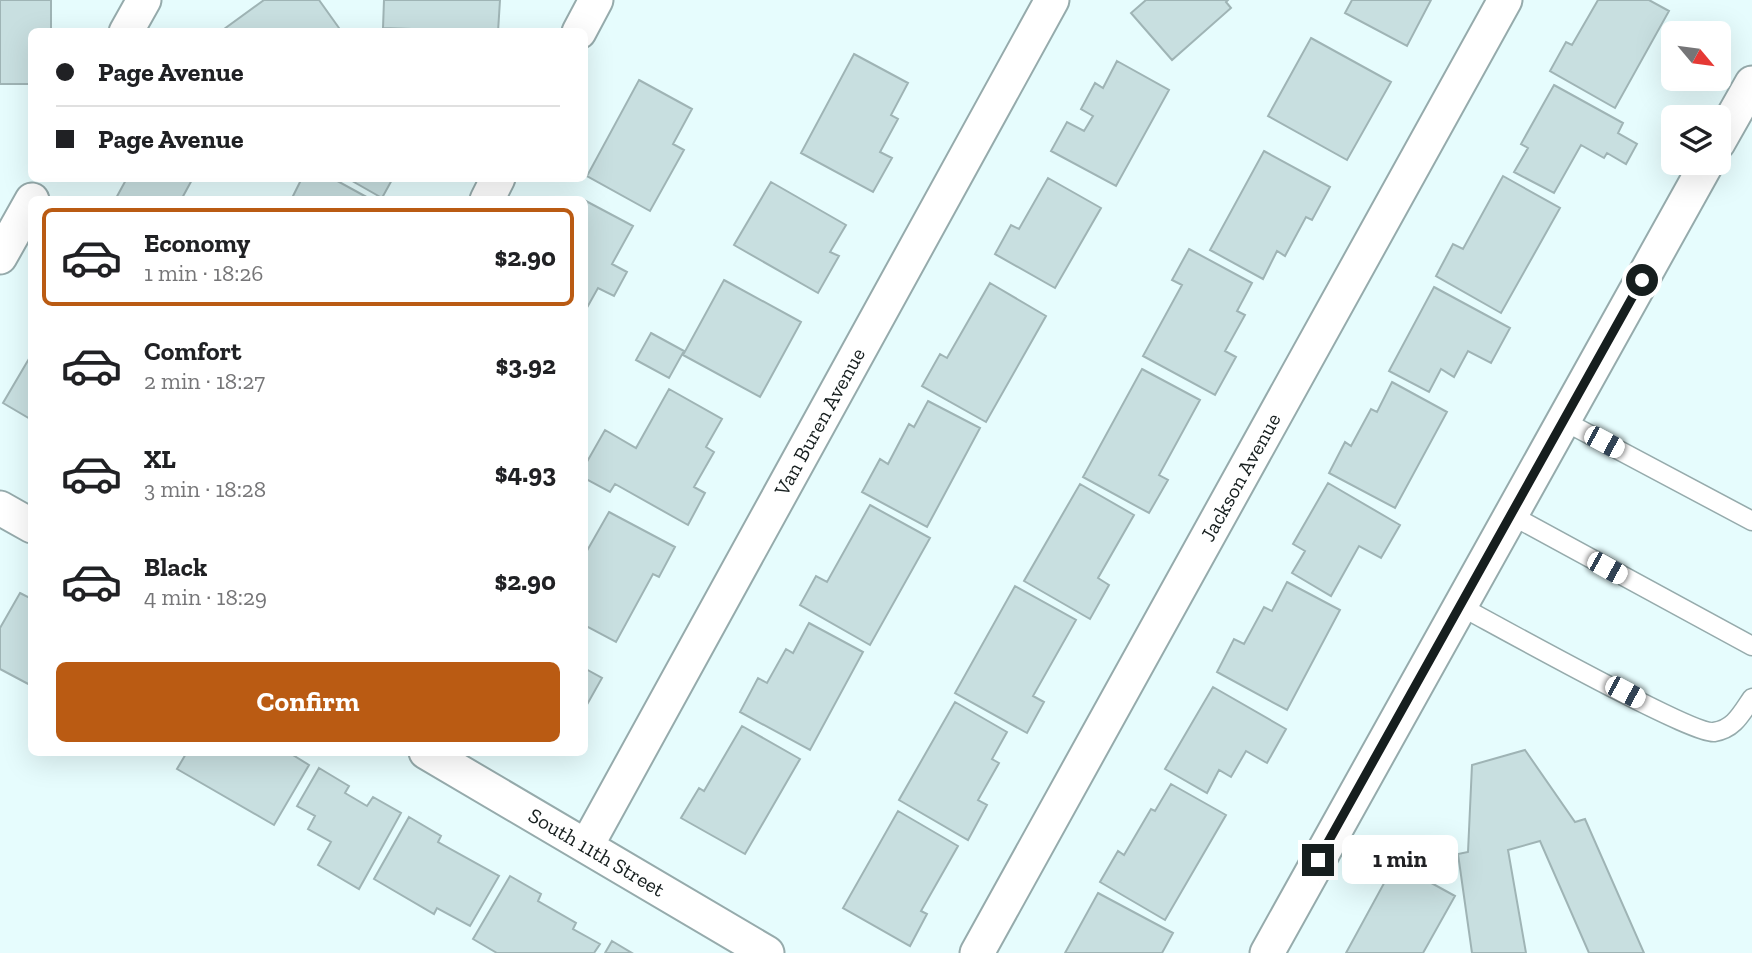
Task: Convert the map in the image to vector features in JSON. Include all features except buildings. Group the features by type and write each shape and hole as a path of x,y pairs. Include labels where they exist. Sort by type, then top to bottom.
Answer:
{"street":[{"path":"128,28 144,0"},
{"path":"581,28 596,0"},
{"name":"Van Buren Avenue","path":"587,845 1052,0"},
{"name":"Jackson Avenue","path":"977,953 1505,0"},
{"path":"1731,120 1752,83"},
{"path":"1267,953 1700,175"},
{"path":"0,257 28,207"},
{"path":"0,508 28,524"},
{"name":"South 11th Street","path":"433,756 767,953"}],"lane":[{"path":"1564,421 1752,521"},
{"path":"1511,515 1752,646"},
{"path":"1460,606 1672,717 1712,733 1733,726 1752,698"}],"route":[{"path":"1318,860 1642,280"}]}
